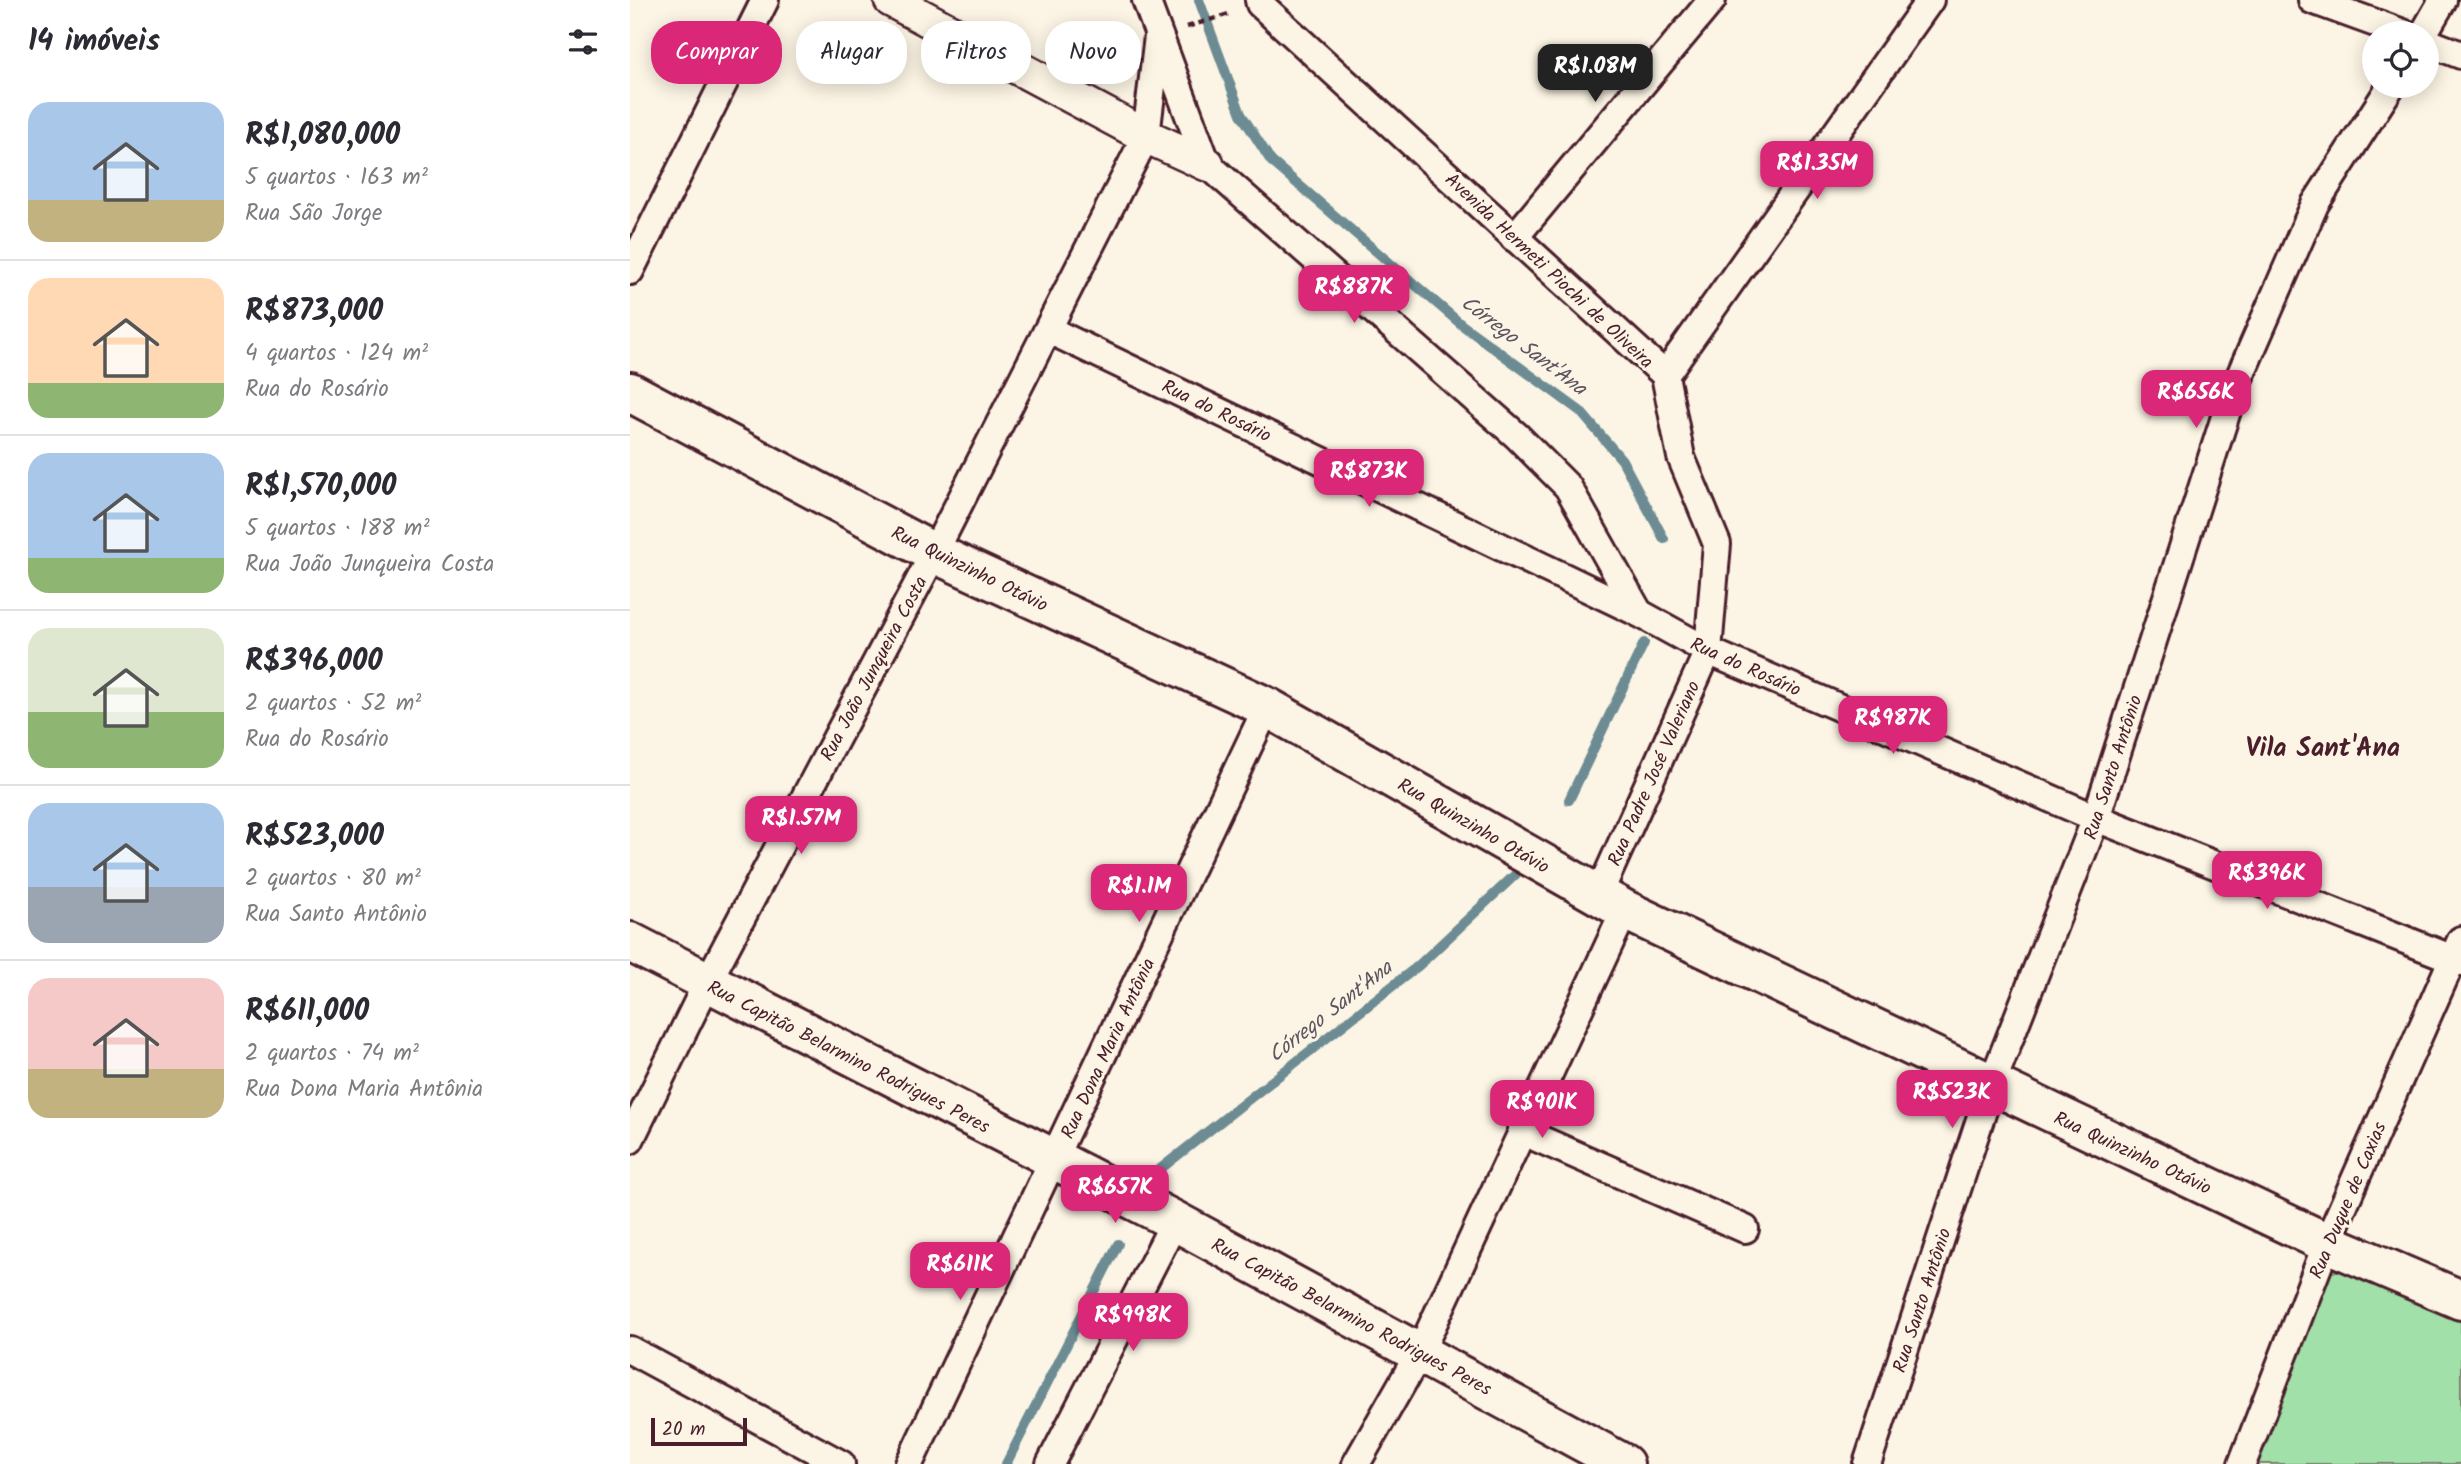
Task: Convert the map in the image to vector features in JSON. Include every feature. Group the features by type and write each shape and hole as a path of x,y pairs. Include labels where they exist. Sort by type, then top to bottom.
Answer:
{"main road":[{"name":"Rua Quinzinho Otávio","path":"630,392 934,553 1267,707 1611,903 2327,1243 2461,1300"},
{"name":"Rua Capitão Belarmino Rodrigues Peres","path":"630,942 1175,1221 1624,1464"}],"street":[{"path":"630,271 765,0"},
{"path":"891,0 1146,135 1207,164 1517,436 1568,487 1639,612"},
{"path":"1146,0 1207,164"},
{"path":"1514,238 1712,0"},
{"path":"1665,376 1930,0"},
{"path":"2312,0 2370,21"},
{"path":"2431,21 2443,0"},
{"name":"Avenida Hermeti Piochi de Oliveira","path":"1259,2 1665,376 1681,457 1717,544 1708,651"},
{"name":"Rua João Junqueira Costa","path":"630,1140 707,983 934,553 1146,135 1158,36"},
{"path":"2439,47 2461,55"},
{"name":"Rua Santo Antônio","path":"1867,1464 1992,1086 2096,818 2233,392 2315,204 2383,98"},
{"name":"Rua do Rosário","path":"1049,330 1639,612 1708,651 2096,818 2459,954"},
{"name":"Rua Padre José Valeriano","path":"1356,1464 1420,1352 1521,1131 1708,651"},
{"name":"Rua Dona Maria Antônia","path":"909,1464 1267,707"},
{"name":"Rua Duque de Caxias","path":"2242,1464 2327,1243 2459,954"},
{"path":"1521,1131 1745,1229"},
{"path":"1050,1464 1175,1221"},
{"path":"630,1350 841,1464"}],"path":[{"path":"1158,36 1259,2"}],"green space":[{"path":"2352,1267 2461,1320 2461,1464 2250,1464 2328,1273"}],"waterway":[{"name":"Córrego Sant'Ana","path":"1199,0 1241,114 1271,161 1462,325 1580,411 1622,460 1664,539"},
{"name":"Córrego Sant'Ana","path":"1569,800 1644,643"},
{"name":"Córrego Sant'Ana","path":"1159,1170 1418,966 1516,874"},
{"name":"Córrego Sant'Ana","path":"1006,1464 1118,1244"}],"district":[{"name":"Vila Sant'Ana","path":"2323,747"}]}
